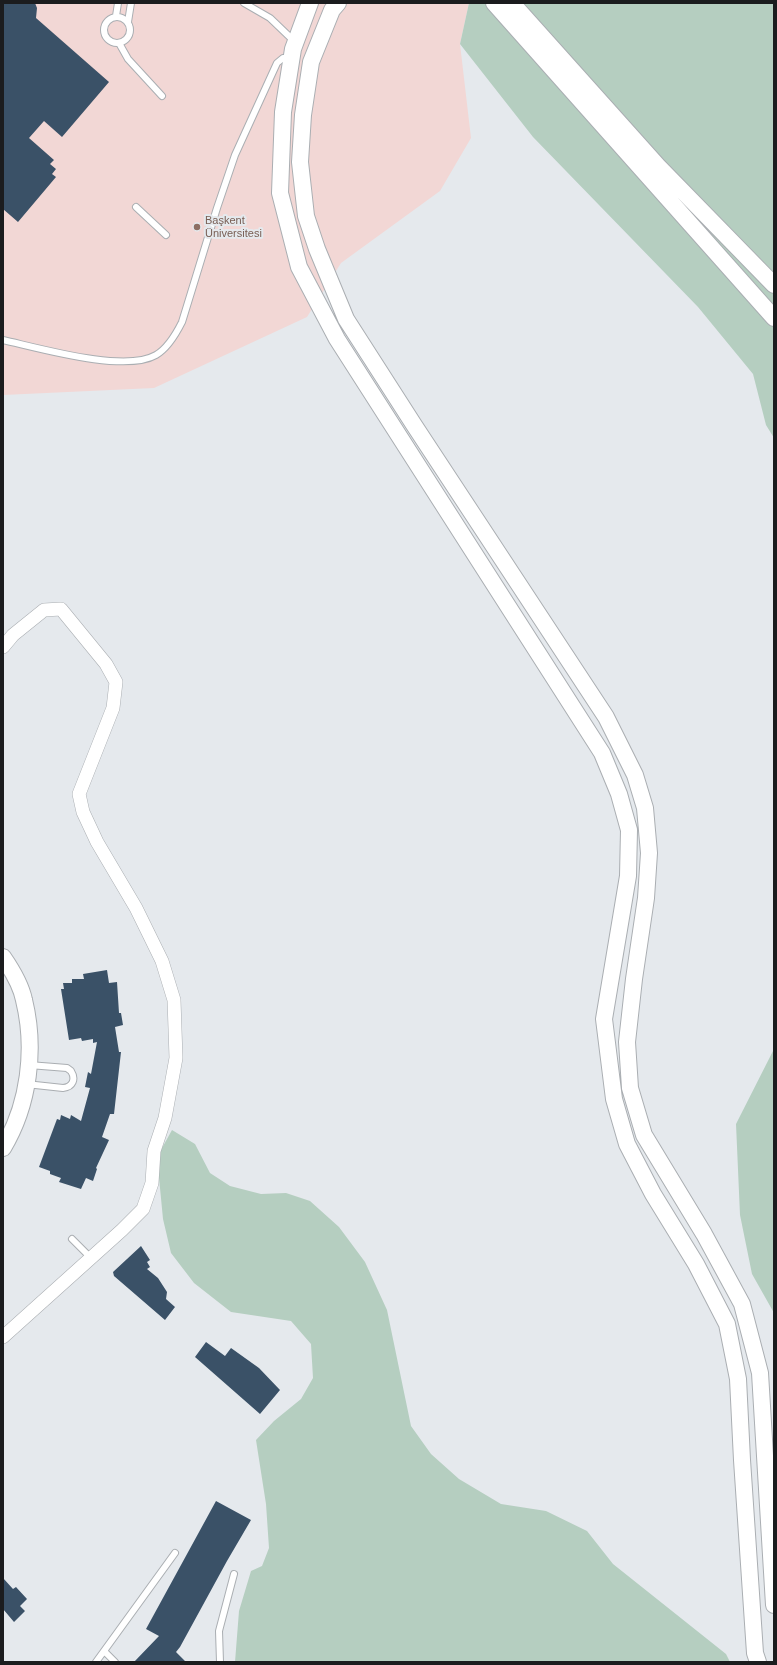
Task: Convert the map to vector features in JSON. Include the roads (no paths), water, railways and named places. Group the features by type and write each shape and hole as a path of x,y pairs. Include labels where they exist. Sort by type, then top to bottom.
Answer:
{"street":[{"path":"310,3 295,42 283,112 280,193 299,267 337,339 602,753 619,794 629,830 628,876 604,1020 614,1100 627,1144 653,1194 696,1264 727,1324 738,1378 755,1653 758,1662"},
{"path":"338,3 332,10 311,62 303,115 300,162 306,216 317,249 346,319 606,717 635,775 645,808 649,853 646,898 634,979 627,1042 630,1088 644,1135 704,1234 742,1304 760,1373 774,1605"},
{"path":"494,3 774,318"},
{"path":"512,3 658,166 774,285"},
{"path":"3,647 13,635 44,610 61,609 106,664 116,682 113,708 79,794 83,812 97,842 136,908 162,961 174,1000 176,1058 164,1118 154,1151 152,1183 143,1209 3,1337"},
{"path":"3,957 14,974 24,999 28,1021 29,1065 19,1114 3,1148"}],"lane":[{"path":"116,16 118,3"},
{"path":"128,22 125,19 116,16 108,20 104,28 104,32 108,40 119,43 124,42 130,35 131,30 128,22 131,3"},
{"path":"244,3 270,18 295,42"},
{"path":"119,43 128,59 162,96"},
{"path":"3,340 111,361 140,360 158,354 173,338 182,322 216,208 235,155 277,63 283,58 291,59"},
{"path":"136,207 166,234"},
{"path":"26,1084 68,1088 74,1080 71,1071 67,1068 29,1065"},
{"path":"72,1239 91,1258"},
{"path":"96,1662 105,1652 175,1553"},
{"path":"220,1662 220,1630 234,1574"},
{"path":"105,1652 115,1662"}],"place":[{"name":"Başkent Üniversitesi","path":"197,227"}]}
